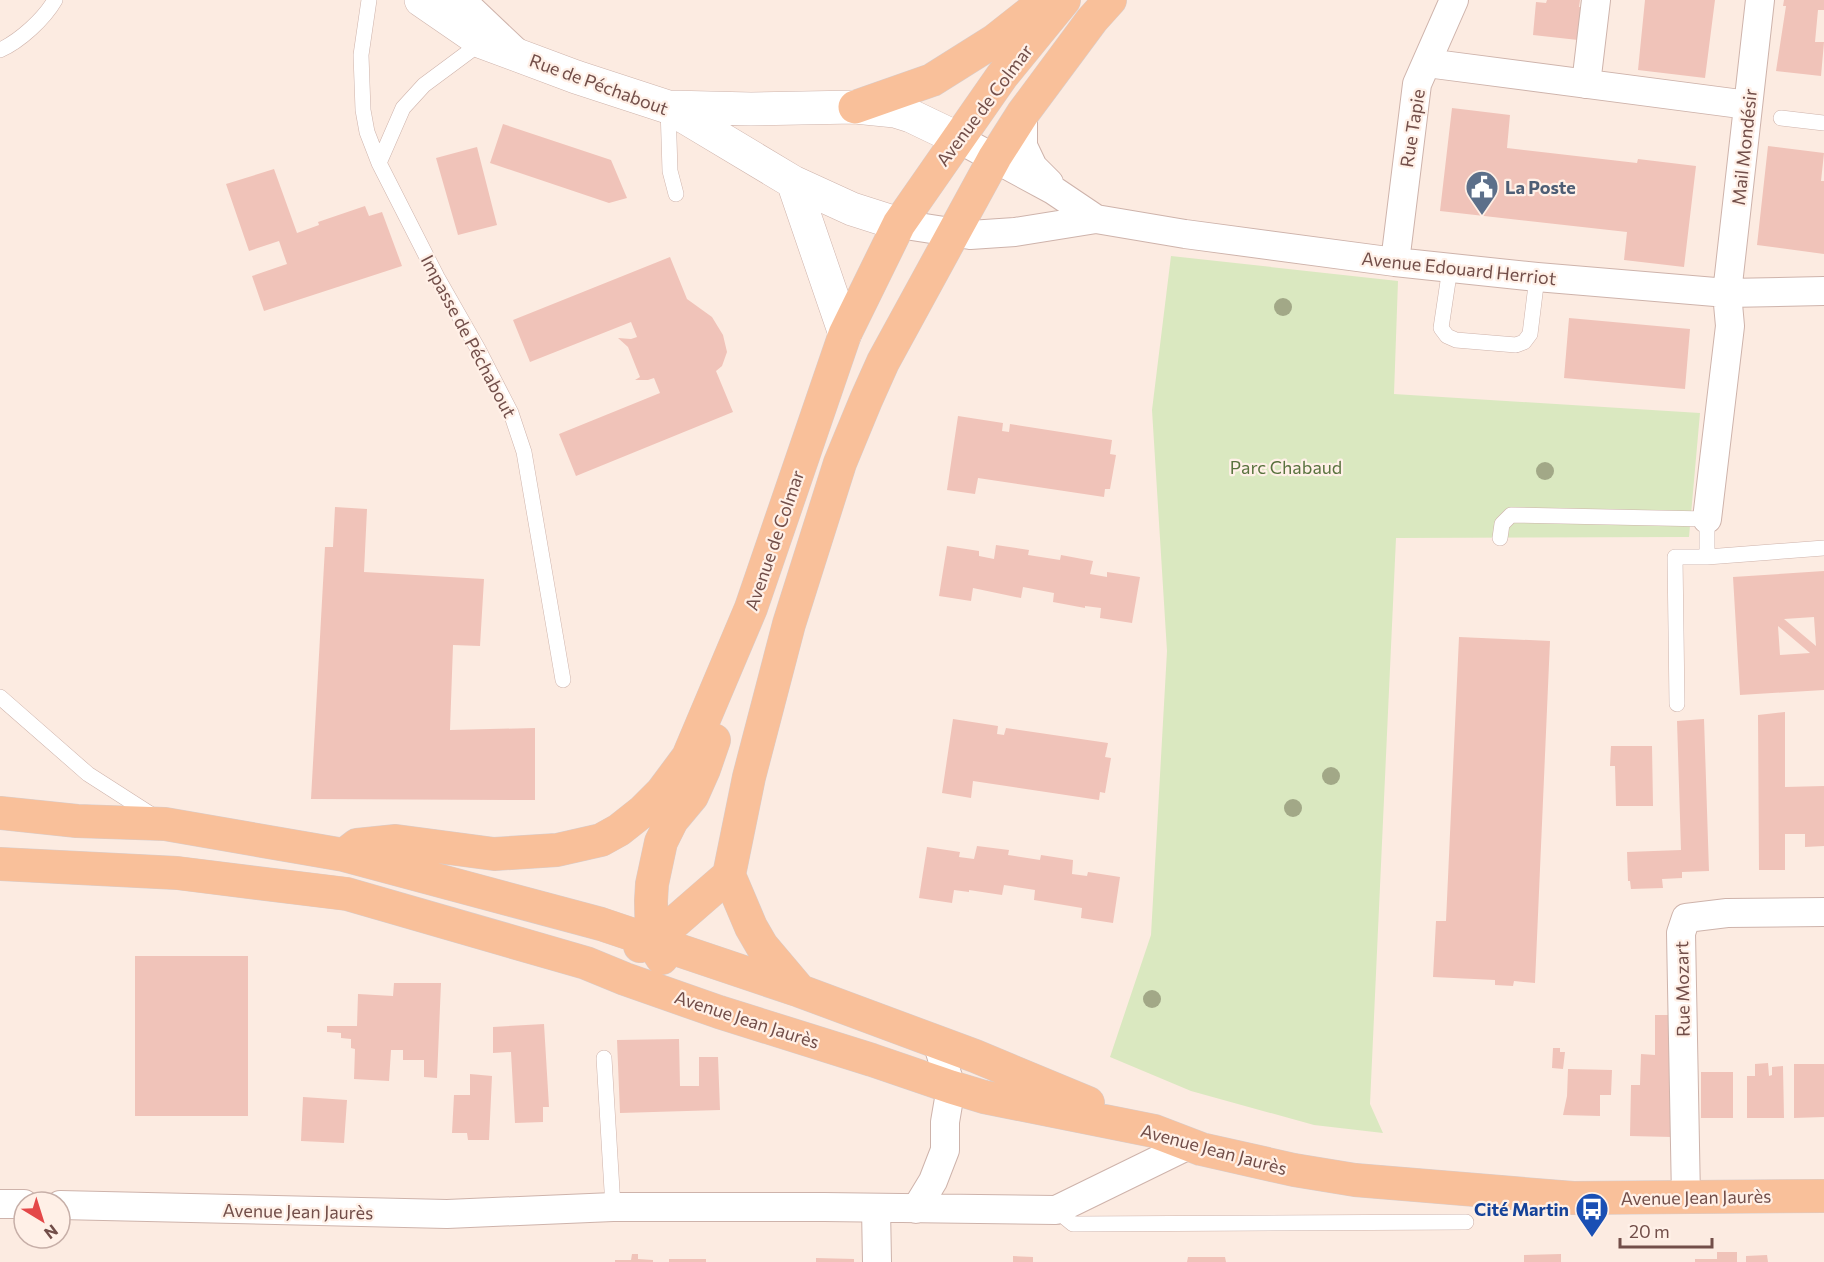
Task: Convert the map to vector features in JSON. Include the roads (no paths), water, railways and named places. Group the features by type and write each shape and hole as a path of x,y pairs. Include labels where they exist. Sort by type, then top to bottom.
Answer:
{"main road":[{"path":"855,107 932,80 994,41 1046,0"},
{"name":"Avenue de Colmar","path":"344,855 357,845 396,841 494,854 548,851 601,840 619,830 662,792 688,757 751,608 845,334 899,224 1002,76 1064,0"},
{"name":"Avenue de Colmar","path":"729,875 749,777 789,624 840,463 883,362 995,157 1023,113 1092,20 1110,0"},
{"path":"685,999 652,942 651,890 661,842 672,820 692,796 704,769 737,673 751,608"},
{"path":"0,813 77,820 165,824 344,855 590,921 800,991 937,1042 1154,1131"},
{"name":"Avenue Jean Jaurès","path":"0,864 177,873 346,894 586,963 625,979 984,1097 1154,1131 1189,1145 1294,1170 1355,1180 1573,1198 1824,1196"},
{"path":"586,963 652,942 729,875 757,936 800,991"}],"street":[{"name":"Rue de Péchabout","path":"421,0 482,42 576,78 668,107 793,182 843,206 899,224"},
{"path":"461,0 521,57"},
{"name":"Rue Tapie","path":"1395,262 1417,84 1454,0"},
{"path":"1586,84 1596,0"},
{"name":"Mail Mondésir","path":"1707,519 1730,326 1727,293 1760,0"},
{"path":"1427,63 1748,105"},
{"path":"668,107 752,109 855,107 895,111 911,116 995,157 1053,190 1096,219"},
{"path":"1023,113 1023,146 1033,167 1046,178 1053,190"},
{"path":"793,182 845,334"},
{"path":"899,224 970,236 1015,232 1096,219"},
{"name":"Avenue Edouard Herriot","path":"1096,219 1185,234 1395,262 1536,277 1727,293 1824,291"},
{"name":"Rue Mozart","path":"1686,1198 1681,933 1686,918 1728,913 1824,912"},
{"path":"916,1209 933,1181 945,1150 945,1122 951,1087 937,1042"},
{"path":"1056,1210 1189,1145"},
{"name":"Avenue Jean Jaurès","path":"72,1205 447,1214 613,1207 1056,1210"},
{"path":"876,1208 877,1262"}],"lane":[{"path":"0,50 30,28 55,0"},
{"name":"Impasse de Péchabout","path":"369,0 361,55 363,110 367,132 379,163 437,277 511,413 524,452 563,680"},
{"path":"379,163 404,108 424,85 482,42"},
{"path":"668,107 670,171 675,194"},
{"path":"1781,118 1824,123"},
{"path":"1450,268 1441,328 1447,336 1456,340 1516,345 1524,342 1530,334 1536,277"},
{"path":"1500,538 1502,524 1511,515 1707,519 1707,557"},
{"path":"1677,704 1675,557 1707,557 1824,548"},
{"path":"0,697 88,774 165,824"},
{"path":"604,1058 613,1207"},
{"path":"1056,1210 1073,1224 1466,1222"}],"place":[{"name":"La Poste","path":"1482,216"},
{"name":"Cité Martin","path":"1592,1238"}],"park label":[{"name":"Parc Chabaud","path":"1286,467"}]}
